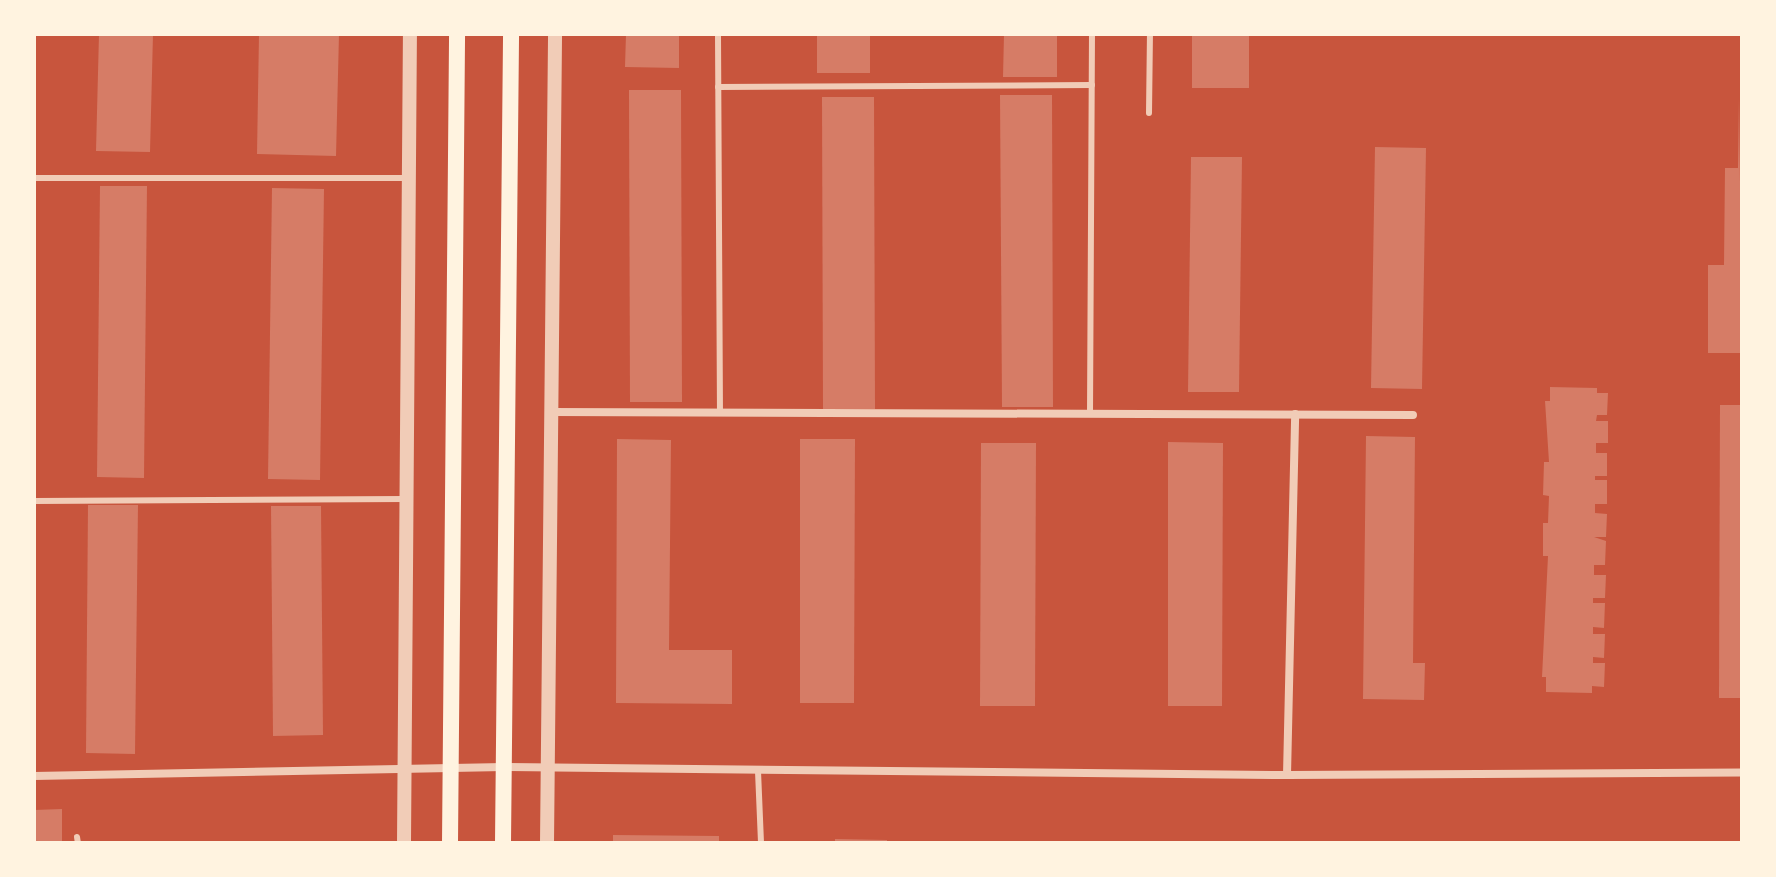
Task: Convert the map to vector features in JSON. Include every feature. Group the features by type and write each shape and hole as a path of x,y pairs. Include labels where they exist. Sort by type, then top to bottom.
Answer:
{"main road":[{"path":"450,843 457,34"},
{"path":"503,843 511,34"}],"street":[{"path":"404,843 410,34"},
{"path":"547,843 555,34"},
{"path":"551,412 1413,415"},
{"path":"1287,775 1295,414"},
{"path":"34,776 404,772 450,767 1287,775 1742,773"}],"lane":[{"path":"718,34 720,413"},
{"path":"1090,414 1092,34"},
{"path":"1149,113 1150,34"},
{"path":"718,87 1092,85"},
{"path":"34,178 409,178"},
{"path":"34,501 406,499"},
{"path":"758,771 761,843"}],"building":[{"path":"99,34 153,34 150,152 96,151"},
{"path":"259,34 339,34 336,156 257,154"},
{"path":"626,34 679,34 679,68 625,67"},
{"path":"817,34 870,34 870,73 817,73"},
{"path":"1004,34 1057,34 1057,77 1003,77"},
{"path":"1192,34 1249,34 1249,88 1192,88"},
{"path":"629,90 681,90 682,402 630,402"},
{"path":"1000,95 1052,95 1053,407 1002,407"},
{"path":"822,97 874,97 875,409 823,409"},
{"path":"1739,98 1742,353 1708,353 1708,265 1724,265 1725,168 1738,168"},
{"path":"1375,147 1426,148 1422,389 1371,388"},
{"path":"1191,157 1242,157 1239,392 1188,392"},
{"path":"100,186 147,186 144,478 97,477"},
{"path":"272,188 324,189 320,480 268,479"},
{"path":"1550,387 1597,388 1597,393 1608,393 1607,415 1597,415 1596,421 1608,421 1608,443 1596,443 1596,453 1607,453 1607,476 1595,476 1595,480 1607,480 1607,504 1595,504 1595,513 1607,514 1606,537 1594,537 1606,541 1605,565 1594,565 1594,575 1606,575 1605,598 1593,598 1593,603 1605,603 1604,628 1593,627 1593,634 1605,634 1604,658 1593,657 1593,663 1605,663 1604,687 1592,686 1592,693 1546,692 1546,677 1542,677 1548,556 1543,556 1543,523 1548,523 1549,496 1543,495 1544,462 1549,462 1545,401 1550,401"},
{"path":"1720,405 1742,405 1742,698 1719,698"},
{"path":"1366,436 1415,437 1413,663 1425,663 1424,700 1363,699"},
{"path":"617,439 671,440 669,650 732,650 732,704 616,703"},
{"path":"800,439 855,439 854,703 800,703"},
{"path":"1168,442 1223,443 1222,706 1168,706"},
{"path":"981,443 1036,443 1035,706 980,706"},
{"path":"88,505 138,505 135,754 86,753"},
{"path":"271,506 321,506 323,735 273,736"},
{"path":"62,809 62,843 34,843 34,810"},
{"path":"613,835 719,836 719,843 613,843"},
{"path":"835,839 887,840 887,843 835,843"}]}
